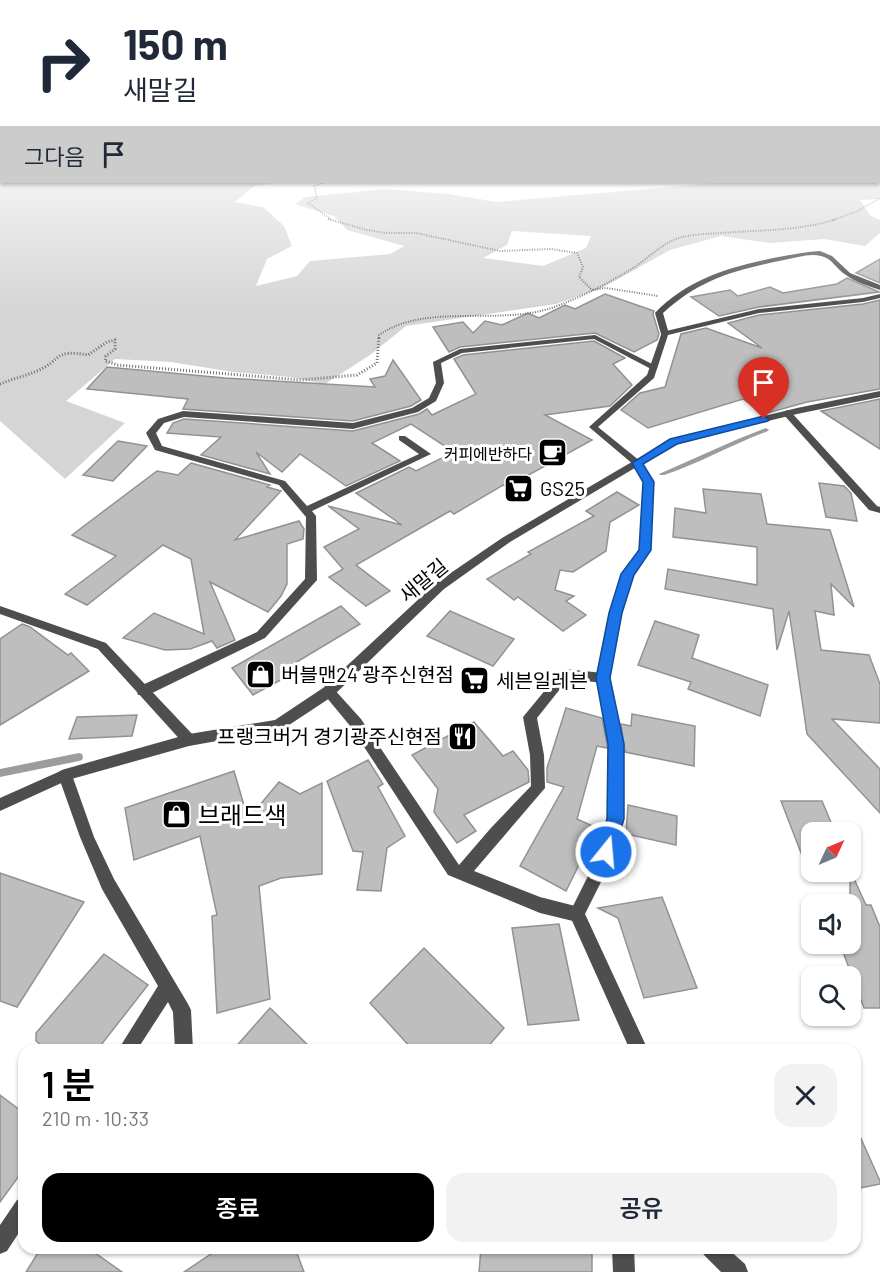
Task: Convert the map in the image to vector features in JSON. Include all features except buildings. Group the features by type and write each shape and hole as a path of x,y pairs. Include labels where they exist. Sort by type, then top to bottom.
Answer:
{"street":[{"path":"577,914 600,868 616,819 616,744 603,678 615,613 627,574 645,550 649,482 637,463 593,427 651,376 665,334 659,313 672,301 712,275 735,267 813,253 826,255 848,274 880,288"},
{"path":"665,334 759,311 863,300 880,296"},
{"path":"143,692 261,635 311,580 311,516 282,483 158,448 151,433 161,421 183,414 353,426 415,410 433,399 440,382 437,362 460,351 595,337 654,367"},
{"name":"새말길","path":"0,805 65,775 189,740 278,725 328,692 440,586 506,540 674,441 787,413 880,394"},
{"path":"787,413 873,508 880,510"},
{"path":"306,510 426,454 402,438"},
{"path":"0,610 102,646 189,740"},
{"path":"462,874 538,788 537,755 530,717 565,674 603,678"},
{"path":"328,692 356,723 453,870 540,905 577,914"},
{"path":"65,775 87,837 108,884 182,1010 184,1044"},
{"path":"577,914 636,1044"},
{"path":"131,1044 168,986"},
{"path":"0,1244 18,1216"},
{"path":"623,1254 624,1272"},
{"path":"718,1254 737,1272"}],"path":[{"path":"314,187 316,198 308,203 329,219 386,233 416,233 500,251 564,250 577,253 583,267 579,277 592,290"},
{"path":"0,384 33,374 52,363 57,356 71,352 88,355 106,342 115,340 115,349 106,356 105,361 118,365 282,380 357,375 377,363 379,334 392,326 426,318 457,319 547,309 592,290 646,261 660,248 679,238 823,222 855,212 880,198"},
{"path":"592,290 606,288 614,291 639,292 672,301"}],"shaded area":[{"path":"0,187 252,187 235,202 263,207 284,226 292,246 267,259 256,286 297,276 310,261 390,254 404,246 347,230 334,216 295,204 306,197 385,189 449,194 497,202 665,187 880,187 880,199 860,200 871,216 880,220 880,233 865,246 824,239 770,243 721,236 670,250 602,288 556,304 406,326 370,355 325,384 290,377 233,372 171,362 115,359 66,401 125,423 65,479 0,421","holes":["512,231 591,236 586,248 543,266 483,258 507,245"]}],"waterway":[{"path":"662,474 766,430"},
{"path":"0,773 79,757"}],"place":[{"name":"커피에반하다","path":"553,453"},
{"name":"GS25","path":"519,488"},
{"name":"버블맨24 광주신현점","path":"260,674"},
{"name":"세븐일레븐","path":"475,680"},
{"name":"프랭크버거 경기광주신현점","path":"463,736"},
{"name":"브래드색","path":"177,814"}],"route":[{"path":"606,852 616,819 616,744 603,678 615,613 627,574 645,550 649,482 637,463 674,441 764,419"}]}
